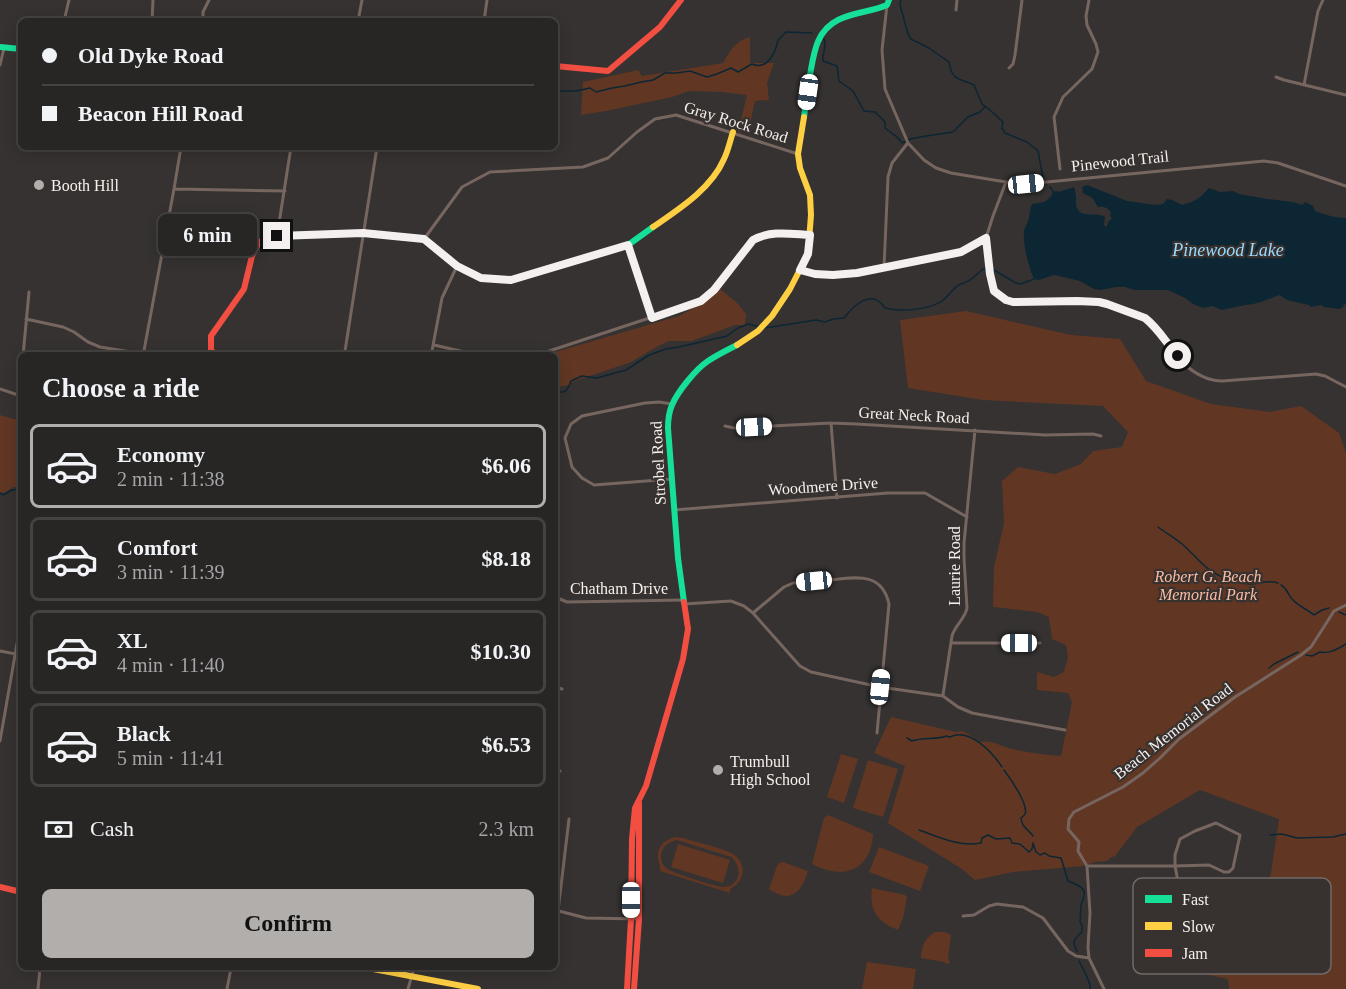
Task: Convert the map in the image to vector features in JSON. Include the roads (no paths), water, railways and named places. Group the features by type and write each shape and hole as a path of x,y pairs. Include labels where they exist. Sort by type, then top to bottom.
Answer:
{"street":[{"path":"65,18 69,0"},
{"path":"152,18 153,0"},
{"path":"203,18 203,12 209,0"},
{"path":"359,18 362,0"},
{"path":"485,18 488,0"},
{"path":"558,66 608,71 660,27 681,0"},
{"path":"956,10 957,0"},
{"path":"1009,69 1015,56 1022,0"},
{"path":"1060,169 1054,117 1063,97 1092,69 1098,52 1087,25 1089,0"},
{"path":"1304,85 1318,12 1323,0"},
{"name":"Pinewood Trail","path":"888,2 882,50 885,89 907,141 924,160 936,168 951,173 1026,184 1264,160 1346,186"},
{"name":"Strobel Road","path":"627,989 639,802 646,786 683,659 688,629 678,558 668,428 672,404 703,364 758,331 774,313 800,270 808,254 810,195 800,168 798,154 817,41 822,32 835,20 888,2"},
{"path":"0,65 2,47 18,49"},
{"path":"1275,77 1346,94"},
{"name":"Gray Rock Road","path":"424,239 462,187 490,172 583,167 608,158 655,119 676,115 798,154"},
{"path":"212,352 210,336 244,289 252,256 259,242 277,236 363,233 424,239 457,266 481,278 511,280 628,245 692,200 718,171 725,158 733,132"},
{"path":"884,268 888,177 892,163 907,141"},
{"path":"144,352 180,150"},
{"path":"277,236 291,150"},
{"path":"345,352 377,150"},
{"path":"1006,182 986,238 994,291 1006,300 1013,302 1099,302 1145,318 1185,365 1207,379 1222,381 1316,374 1346,387"},
{"path":"174,189 285,190"},
{"path":"546,352 701,301 714,290 753,240 761,235 770,233 810,235"},
{"path":"800,270 833,275 857,273 961,252 986,238"},
{"path":"628,245 652,318"},
{"path":"432,352 442,298 457,266"},
{"path":"23,352 29,292"},
{"path":"26,319 63,327 100,348 125,352"},
{"path":"433,345 464,352"},
{"path":"0,389 18,394"},
{"path":"672,404 645,403 582,416 571,424 565,438 572,467 582,478 594,485 672,479"},
{"path":"831,423 837,498"},
{"name":"Great Neck Road","path":"725,426 734,428 831,423 1101,436"},
{"name":"Laurie Road","path":"943,696 954,631 966,614 967,608 964,558 975,430"},
{"name":"Woodmere Drive","path":"674,510 888,493 925,493 967,518"},
{"path":"877,733 880,687 889,604 886,593 878,583 867,578 856,577 793,583 784,586 753,613 800,666 811,672 880,687 943,696 958,707 972,713 1065,730"},
{"name":"Chatham Drive","path":"558,598 567,602 731,601 744,606 753,613"},
{"name":"Beach Memorial Road","path":"1087,866 1078,851 1079,842 1068,829 1069,819 1074,812 1130,782 1179,739 1227,703 1301,655 1311,647 1334,611 1346,605"},
{"path":"0,741 18,637"},
{"path":"951,643 1040,643"},
{"path":"0,651 18,654"},
{"path":"558,688 562,689"},
{"path":"558,896 569,819"},
{"path":"1104,989 1089,958 1090,913 1087,866 1175,866 1209,866 1229,872 1233,868 1240,835 1216,823 1184,836 1176,847 1175,866 1177,878"},
{"name":"Strobel Road","path":"634,989 639,919 635,839"},
{"path":"0,887 18,891"},
{"path":"963,916 974,915 997,904 1023,906 1043,918 1068,951 1076,956 1089,958"},
{"path":"558,911 586,918 639,919"},
{"path":"38,989 40,970"},
{"path":"226,989 231,970"},
{"path":"378,970 478,989"},
{"path":"408,989 413,970"}],"water":[{"name":"Pinewood Lake","path":"1087,185 1127,201 1155,205 1163,204 1167,199 1182,205 1187,204 1203,195 1209,188 1220,192 1233,191 1302,205 1305,202 1313,206 1315,211 1346,218 1346,305 1344,304 1339,309 1321,305 1311,307 1287,300 1279,295 1258,303 1222,310 1212,306 1204,308 1198,306 1168,290 1134,290 1116,287 1100,290 1080,281 1054,275 1039,280 1034,279 1026,255 1024,237 1032,204 1047,200 1053,192 1074,187 1076,206 1079,211 1105,217 1106,227 1112,218 1111,213 1106,208 1098,207 1092,198 1083,193 1082,187"}],"waterway":[{"path":"901,0 900,5 911,39 949,62 954,76 974,85 982,104 1003,122 1002,128 1005,133 1027,142 1038,151 1043,178"},
{"path":"558,91 590,88 596,92 653,80 665,73 690,71 707,77 731,68 738,72 752,64 763,65 767,62 778,40 786,32 812,33"},
{"path":"823,37 825,43 823,61 837,66 839,81 853,91 864,111 875,112 885,122 885,128 902,143 910,139 953,132 968,117 985,107"},
{"path":"1050,187 1054,193"},
{"path":"765,328 844,318 858,304 869,299 875,299 885,308 891,309 906,310 930,306 942,301 960,284 970,280 983,269 994,270 1021,284 1034,279"},
{"path":"558,392 567,390 571,381 582,376 597,378 626,370 649,355 666,349 727,336 748,324 760,327"},
{"path":"0,493 3,495 18,489"},
{"path":"1158,527 1182,544 1210,570 1222,577 1250,584 1278,583"},
{"path":"1281,585 1295,602 1314,615 1329,608"},
{"path":"1339,612 1346,615"},
{"path":"1306,655 1330,652 1346,644"},
{"path":"1269,668 1298,652"},
{"path":"907,738 912,741 965,735 986,748 1002,767"},
{"path":"1004,770 1022,798 1025,814 1021,818 1024,826 1033,836"},
{"path":"919,830 965,844 981,843 982,838 988,835 996,839 1010,838 1012,843 1020,844 1029,852 1033,843 1036,852 1040,855 1045,853 1061,858 1068,881 1080,886 1084,891 1080,921 1082,932 1074,943 1077,951"},
{"path":"1270,835 1282,834 1297,838 1333,837 1346,834"},
{"path":"1079,961 1090,989"}],"place":[{"name":"Booth Hill","path":"39,185"},
{"name":"Trumbull High School","path":"718,770"}],"park label":[{"name":"Robert G. Beach Memorial Park","path":"1208,585"}]}
